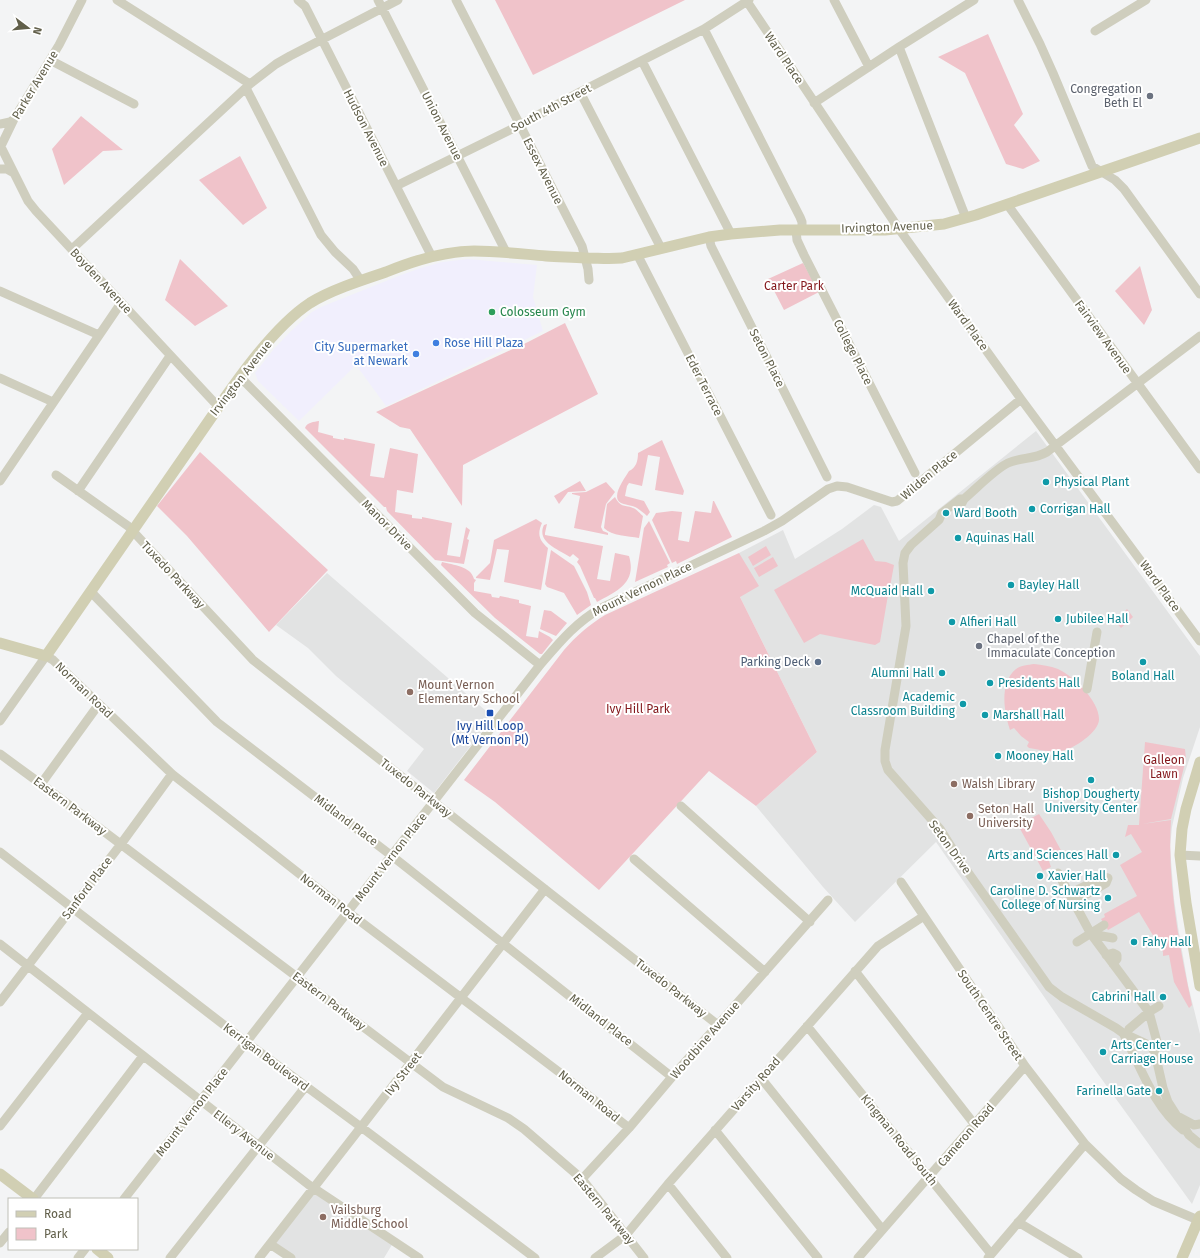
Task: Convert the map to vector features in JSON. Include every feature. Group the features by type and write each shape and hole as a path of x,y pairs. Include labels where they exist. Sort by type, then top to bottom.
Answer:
{"main road":[{"name":"Irvington Avenue","path":"46,656 240,377 272,338 302,309 318,298 401,266 432,257 462,251 506,252 609,259 622,258 709,237 731,234 762,231 899,229 944,224 966,218 1200,138"},
{"path":"0,643 46,656"},
{"path":"1200,762 1186,809 1182,829 1180,855 1186,903 1200,985"},
{"path":"0,1174 32,1198"},
{"path":"1182,1258 1199,1218"},
{"path":"98,1250 108,1258"}],"street":[{"name":"Parker Avenue","path":"0,146 14,119 50,60 82,0"},
{"path":"117,0 248,86 321,235 335,252 354,269 361,281"},
{"name":"Hudson Avenue","path":"298,0 304,6 432,257"},
{"path":"72,249 248,86 276,64 381,4 398,0"},
{"name":"Essex Avenue","path":"456,0 582,246 586,258"},
{"path":"834,0 869,67"},
{"path":"814,102 974,0"},
{"path":"1018,0 1047,58 1092,166 1115,180 1124,189 1200,294"},
{"path":"1095,31 1146,0"},
{"name":"South 4th Street","path":"396,186 520,125 580,92 704,29 747,1"},
{"name":"Ward Place","path":"747,1 899,229 1055,445 1200,641"},
{"name":"Union Avenue","path":"381,4 506,252"},
{"name":"College Place","path":"704,29 800,217 802,222 797,240 804,255 915,473"},
{"path":"899,47 966,218"},
{"path":"50,60 134,104"},
{"path":"642,61 731,234"},
{"path":"580,92 661,248"},
{"path":"0,124 10,122 14,119"},
{"name":"Boyden Avenue","path":"0,146 32,206 170,356 219,406"},
{"path":"0,169 8,169 14,172"},
{"name":"Fairview Avenue","path":"1007,204 1200,469"},
{"name":"Seton Place","path":"709,237 711,246 827,477"},
{"name":"Eder Terrace","path":"637,254 771,515"},
{"path":"586,258 589,280"},
{"path":"0,291 99,335"},
{"path":"0,481 4,468 54,402 121,303"},
{"name":"Seton Drive","path":"1200,336 1040,456 1014,460 1002,466 964,498 960,499 942,513 939,520 906,550 903,563 906,626 885,750 886,766 894,778 940,829 960,861 1049,987 1062,997 1151,1046 1155,1053 1165,1095 1189,1135 1200,1144"},
{"path":"78,491 170,356"},
{"name":"Manor Drive","path":"240,377 475,613 540,665"},
{"path":"0,378 54,402"},
{"name":"Wilden Place","path":"698,562 782,521 828,489 837,486 847,487 892,502 897,501 1021,398"},
{"name":"Tuxedo Parkway","path":"56,475 124,523 253,660 718,1025"},
{"name":"Mount Vernon Place","path":"125,1198 540,665 572,628 590,614 698,562"},
{"name":"Midland Place","path":"90,592 217,722 392,856 672,1077"},
{"path":"1087,689 1097,632"},
{"path":"0,721 46,656"},
{"name":"Norman Road","path":"46,656 53,660 172,774 348,912 565,1077 629,1128"},
{"path":"42,784 99,704"},
{"name":"Eastern Parkway","path":"0,754 42,784 443,1087 508,1118 524,1129 582,1180 644,1258"},
{"name":"Sanford Place","path":"0,1002 121,844 172,774"},
{"path":"681,806 810,922"},
{"name":"Kerrigan Boulevard","path":"0,852 246,1042 535,1258"},
{"path":"1180,855 1200,856"},
{"path":"634,858 765,972"},
{"path":"1058,873 1091,934 1149,1012 1157,1042"},
{"name":"South Centre Street","path":"901,882 1026,1066 1085,1144 1121,1179 1136,1190 1153,1201 1199,1218"},
{"name":"Ivy Street","path":"259,1258 545,889"},
{"name":"Woodbine Avenue","path":"582,1180 828,900"},
{"name":"Varsity Road","path":"595,1258 626,1235 715,1130 878,946 924,916"},
{"path":"1077,942 1104,925"},
{"path":"1091,934 1113,938"},
{"name":"Ellery Avenue","path":"0,944 200,1101 314,1188 419,1258"},
{"path":"855,971 975,1125"},
{"path":"1159,1006 1149,1012 1126,1031 1144,1074 1163,1110 1172,1121 1189,1135"},
{"path":"0,1126 88,1013"},
{"name":"Kingman Road South","path":"807,1026 929,1177 989,1256"},
{"path":"34,1198 143,1056"},
{"name":"Cameron Road","path":"858,1258 1026,1066"},
{"path":"761,1078 882,1229"},
{"path":"170,1258 306,1086"},
{"path":"1178,1116 1194,1125 1200,1124"},
{"path":"715,1130 818,1258"},
{"path":"989,1256 1085,1144"},
{"path":"668,1184 727,1258"},
{"path":"1018,1222 1078,1258"},
{"path":"0,1243 8,1233"},
{"path":"270,1244 291,1258"},
{"path":"78,1258 84,1250"}],"shaded area":[{"path":"468,259 537,265 533,297 543,331 386,406 356,365 299,421 258,381 255,373 273,350 312,312 321,307 421,268 442,262"},
{"name":"Seton Hall University","path":"1036,431 1200,656 1200,727 1183,778 1172,827 1170,847 1174,899 1179,933 1188,985 1200,1034 1200,1185 1192,1204 1098,1074 936,842 855,922 823,887 756,806 817,752 740,597 739,553 783,530 795,559 842,529 874,505 881,507 899,541"},
{"name":"Mount Vernon Elementary School","path":"327,573 493,717 434,793 407,771 424,749 336,676 308,648 276,625"},
{"name":"Vailsburg Middle School","path":"314,1191 393,1243 384,1258 294,1258 271,1243"}],"green space":[{"path":"495,0 685,0 533,75"},
{"path":"988,34 1023,114 1014,125 1040,161 1023,169 1006,164 965,73 938,57"},
{"path":"81,116 123,150 103,151 64,185 52,149"},
{"path":"240,156 267,208 243,225 199,180"},
{"path":"180,259 228,306 195,326 165,300"},
{"name":"Carter Park","path":"803,263 819,292 784,310 768,279"},
{"path":"1140,266 1152,310 1144,325 1115,291"},
{"path":"565,323 598,394 463,465 462,506 410,429 400,427 376,412 528,342"},
{"path":"319,421 318,432 333,436 333,438 344,440 344,438 375,444 370,476 384,478 390,448 418,454 413,493 397,490 395,512 412,515 412,518 422,519 422,517 452,523 447,555 460,557 466,527 470,530 467,539 469,540 464,564 435,560 387,511 386,507 384,507 305,428 309,423"},
{"path":"662,440 684,491 683,495 655,490 660,457 648,455 642,486 629,483 625,496 644,501 650,512 647,516 635,507 621,503 617,496 619,487 629,471 636,464 638,453"},
{"path":"200,452 328,570 269,632 187,536 157,506"},
{"path":"580,481 586,491 568,492 559,504 554,496"},
{"path":"606,482 615,492 606,504 601,527 603,531 608,533 608,535 574,528 580,496 572,493 586,492"},
{"path":"615,497 621,504 637,510 643,516 639,538 611,533 604,528 607,504"},
{"path":"713,501 732,537 677,564 676,561 672,563 652,520 656,513 672,511 682,512 678,540 689,542 695,511 711,513"},
{"path":"536,519 542,523 539,534 548,548 541,590 504,582 509,550 497,549 490,580 476,578 490,563 494,540"},
{"path":"649,521 670,563 667,565 668,567 635,582 644,528"},
{"path":"547,524 545,535 603,546 597,579 610,581 615,553 629,556 631,565 628,580 618,590 597,602 577,562 579,559 573,554 570,557 554,548 543,536 542,531 544,525"},
{"path":"863,539 875,561 886,562 894,565 890,587 893,592 888,595 880,642 875,645 820,634 804,643 774,590"},
{"path":"766,546 771,555 753,566 748,557"},
{"path":"551,550 574,566 587,592 591,605 577,615 564,593 547,587 545,584"},
{"name":"Ivy Hill Park","path":"739,553 759,586 740,597 817,752 756,806 709,771 599,890 495,802 464,780 564,650 583,631 605,615"},
{"path":"773,557 778,566 759,577 754,568"},
{"path":"442,562 461,567 469,571 476,580 474,583 474,591 491,594 492,597 499,598 500,596 519,600 519,603 531,606 526,636 538,638 539,631 553,640 542,654 540,654 495,618 441,565"},
{"path":"1127,609 1133,617 1121,628 1115,621"},
{"path":"544,610 551,611 567,623 556,636 540,629"},
{"path":"1034,664 1058,669 1071,677 1090,697 1098,713 1098,725 1091,734 1081,742 1066,750 1052,751 1029,748 1027,746 1029,742 1014,728 1010,730 1004,698 1007,682 1016,669 1025,665"},
{"name":"Galleon Lawn","path":"1145,742 1185,749 1186,759 1171,819 1142,824 1171,820 1170,843 1172,890 1192,1005 1189,1008 1174,982 1169,955 1163,956 1163,952 1139,912 1108,930 1101,919 1105,917 1104,914 1137,896 1120,865 1142,852 1131,834 1125,837 1128,825 1139,825"},
{"path":"1039,814 1063,854 1049,861 1051,867 1043,871 1018,825"}],"place":[{"name":"Congregation Beth El","path":"1150,96"},
{"name":"Colosseum Gym","path":"492,312"},
{"name":"Rose Hill Plaza","path":"436,343"},
{"name":"City Supermarket at Newark","path":"416,354"},
{"name":"Physical Plant","path":"1046,482"},
{"name":"Corrigan Hall","path":"1032,509"},
{"name":"Ward Booth","path":"946,513"},
{"name":"Aquinas Hall","path":"958,538"},
{"name":"Bayley Hall","path":"1011,585"},
{"name":"McQuaid Hall","path":"931,591"},
{"name":"Jubilee Hall","path":"1058,619"},
{"name":"Alfieri Hall","path":"952,622"},
{"name":"Chapel of the Immaculate Conception","path":"979,646"},
{"name":"Parking Deck","path":"818,662"},
{"name":"Boland Hall","path":"1143,662"},
{"name":"Alumni Hall","path":"942,673"},
{"name":"Presidents Hall","path":"990,683"},
{"name":"Mount Vernon Elementary School","path":"410,692"},
{"name":"Academic Classroom Building","path":"963,704"},
{"name":"Ivy Hill Loop (Mt Vernon Pl)","path":"490,713"},
{"name":"Marshall Hall","path":"985,715"},
{"name":"Mooney Hall","path":"998,756"},
{"name":"Bishop Dougherty University Center","path":"1091,780"},
{"name":"Walsh Library","path":"954,784"},
{"name":"Seton Hall University","path":"970,816"},
{"name":"Arts and Sciences Hall","path":"1116,855"},
{"name":"Xavier Hall","path":"1040,876"},
{"name":"Caroline D. Schwartz College of Nursing","path":"1108,898"},
{"name":"Fahy Hall","path":"1134,942"},
{"name":"Cabrini Hall","path":"1163,997"},
{"name":"Arts Center - Carriage House","path":"1103,1052"},
{"name":"Farinella Gate","path":"1159,1091"},
{"name":"Vailsburg Middle School","path":"323,1217"}]}
